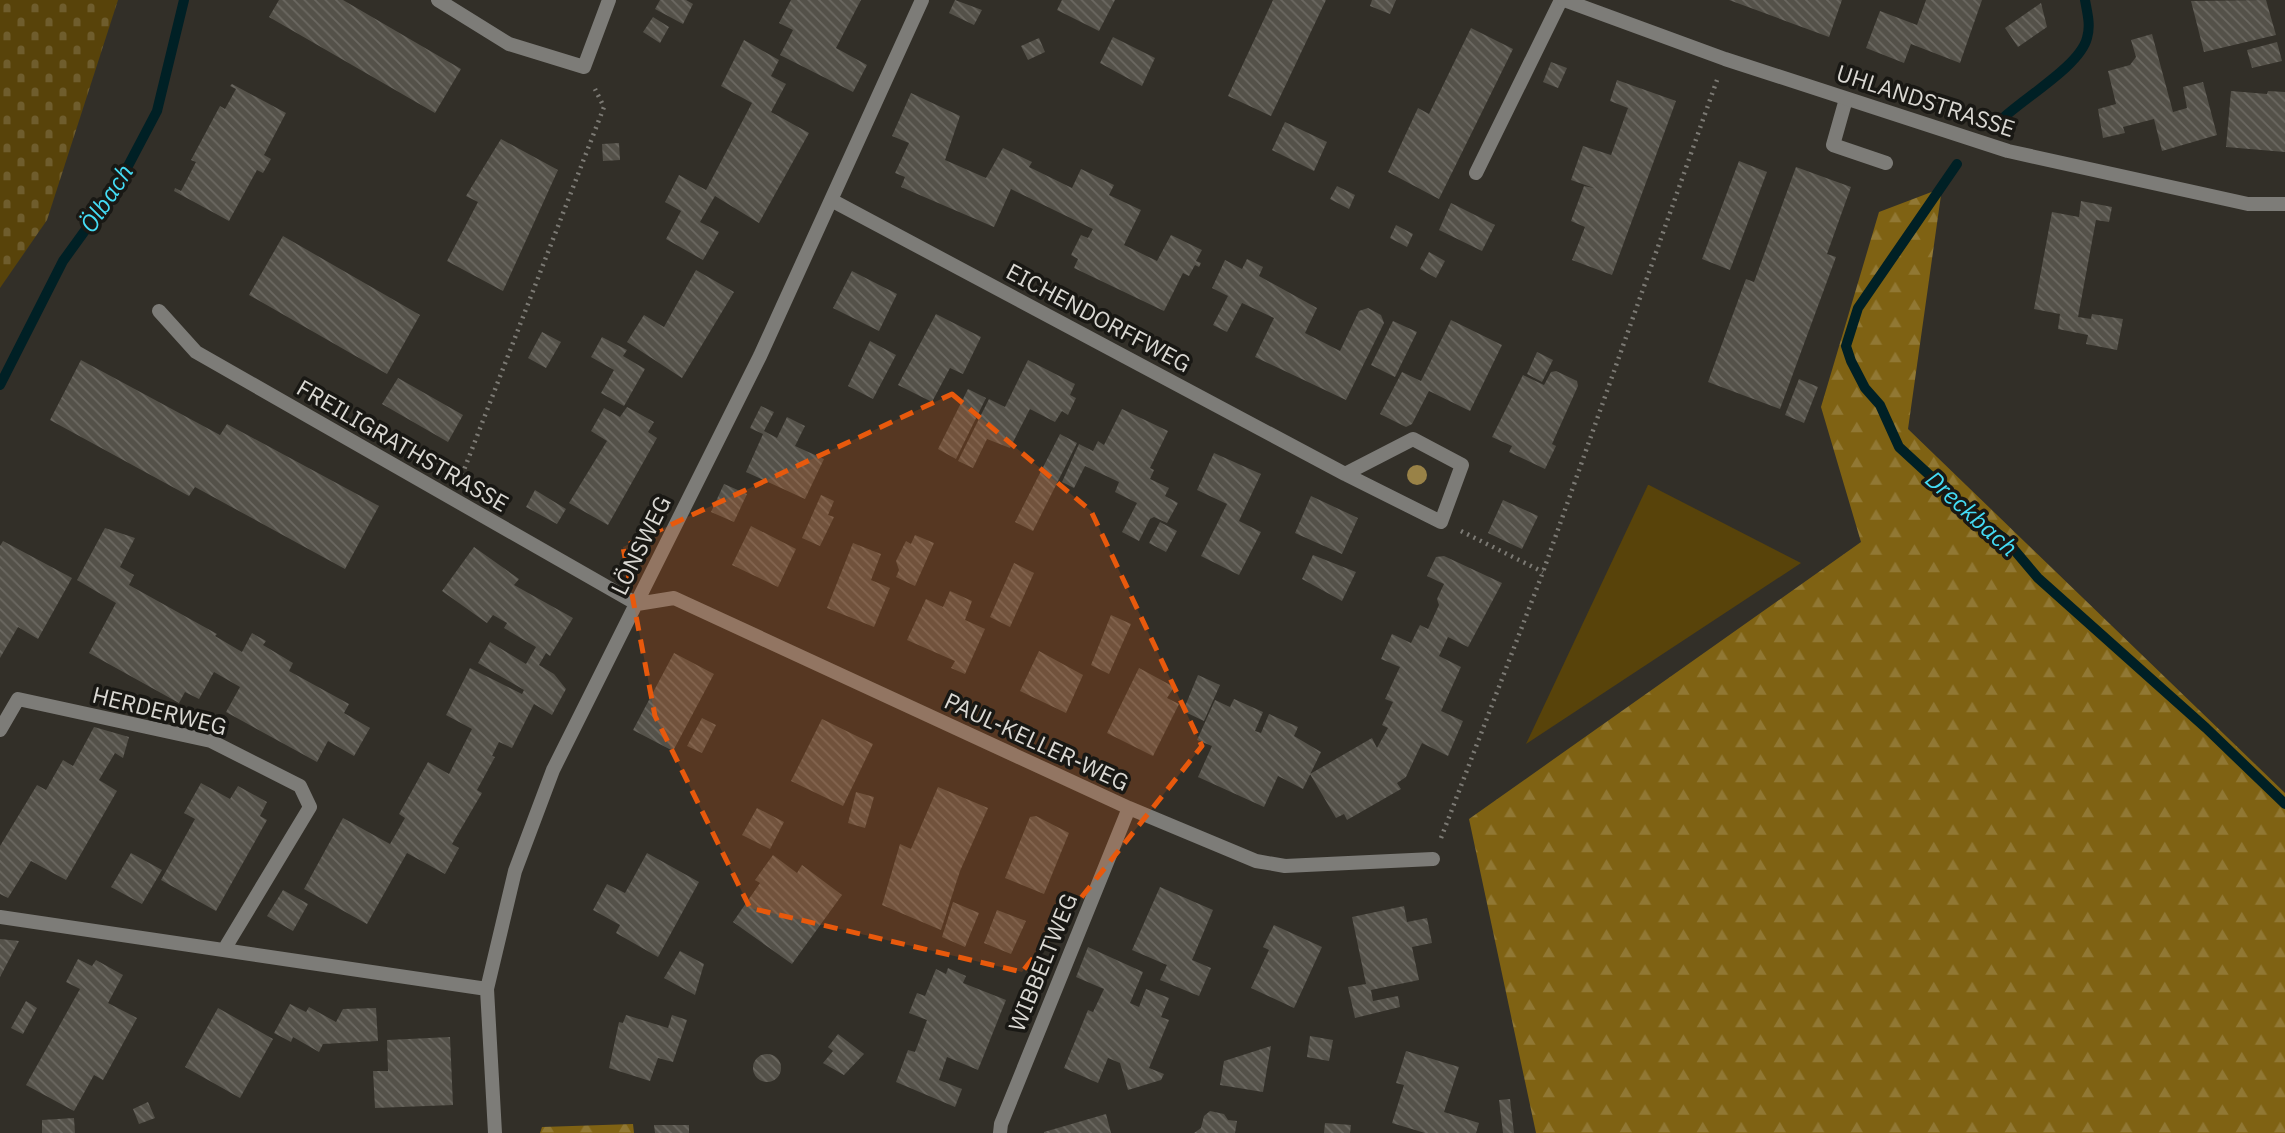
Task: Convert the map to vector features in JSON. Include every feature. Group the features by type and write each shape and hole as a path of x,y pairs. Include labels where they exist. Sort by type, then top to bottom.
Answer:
{"street":[{"path":"438,0 509,44 584,66 609,0"},
{"name":"LÖNSWEG","path":"495,1133 487,989 515,871 553,770 833,201 922,0"},
{"path":"1476,173 1562,0"},
{"name":"UHLANDSTRASSE","path":"1562,0 1725,59 2008,151 2249,204 2285,204"},
{"path":"1846,99 1833,145 1885,163"},
{"name":"EICHENDORFFWEG","path":"833,201 1345,474 1441,522"},
{"name":"FREILIGRATHSTRASSE","path":"159,311 196,352 637,604"},
{"path":"1345,474 1413,439 1462,465 1441,522"},
{"name":"PAUL-KELLER-WEG","path":"637,604 674,598 1129,808 1256,861 1285,866 1433,859"},
{"name":"HERDERWEG","path":"0,730 18,699 211,741 300,786 310,807 225,948"},
{"name":"WIBBELTWEG","path":"1000,1133 1001,1124 1129,808"},
{"path":"0,917 225,948 487,989"}],"path":[{"path":"1433,859 1543,572 1725,59"},
{"path":"452,500 604,107"},
{"path":"1441,522 1543,572"}],"highlighted area":[{"path":"952,394 1091,511 1202,746 1022,972 750,908 655,716 623,547"}],"green space":[{"path":"0,0 118,0 47,220 0,288"},
{"path":"1942,188 1908,429 2285,793 2285,1133 1536,1133 1469,819 1861,542 1821,407 1879,212"},
{"path":"1648,485 1801,563 1526,744"},
{"path":"633,1124 634,1133 540,1133 542,1127"}],"building":[{"path":"279,0 343,0 461,69 435,113 269,17"},
{"path":"660,0 686,0 693,4 683,24 655,9"},
{"path":"791,0 861,0 836,48 867,65 853,92 780,55 793,30 779,23"},
{"path":"955,0 982,10 974,25 949,13"},
{"path":"1062,0 1115,0 1099,31 1057,10"},
{"path":"1273,0 1326,0 1271,116 1228,96"},
{"path":"1372,0 1396,0 1390,14 1370,6"},
{"path":"1729,0 1842,0 1829,37"},
{"path":"1926,0 1982,0 1960,63 1911,44 1904,63 1866,48 1880,11 1917,25"},
{"path":"2266,0 2276,35 2204,52 2191,1"},
{"path":"2041,3 2047,27 2018,47 2005,28"},
{"path":"653,17 669,27 660,43 643,32"},
{"path":"1471,28 1513,49 1439,199 1388,172 1418,108 1429,114"},
{"path":"2152,34 2173,112 2187,108 2183,87 2203,82 2217,135 2162,151 2154,119 2123,127 2125,133 2103,138 2098,109 2116,104 2108,71 2130,65 2136,57 2131,40"},
{"path":"1113,37 1155,58 1142,86 1100,63"},
{"path":"1039,38 1045,52 1028,60 1021,46"},
{"path":"744,40 779,60 771,76 786,84 771,112 809,133 759,223 715,196 700,222 719,232 703,260 666,239 681,211 665,202 679,175 706,190 752,103 721,86"},
{"path":"2277,42 2282,61 2252,68 2247,50"},
{"path":"1551,62 1567,68 1558,88 1543,82"},
{"path":"1617,80 1676,101 1612,275 1572,260 1585,227 1571,221 1584,186 1594,188 1571,180 1583,146 1611,155 1628,108 1610,101"},
{"path":"232,84 286,113 264,155 271,159 263,173 257,170 229,221 174,191 175,188 181,191 196,162 191,160 220,106 225,109 236,89 230,86"},
{"path":"2231,91 2267,94 2268,91 2285,92 2285,152 2226,147"},
{"path":"911,93 960,116 945,160 986,178 1003,148 1032,162 1029,167 1072,188 1081,169 1114,185 1109,195 1141,210 1124,245 1157,261 1171,235 1202,250 1196,261 1201,263 1199,267 1195,265 1189,276 1183,273 1164,311 1074,268 1078,259 1071,255 1081,235 1088,238 1093,229 1011,189 994,227 901,187 905,177 895,173 909,143 892,136"},
{"path":"1285,122 1327,142 1314,171 1272,150"},
{"path":"501,139 558,170 503,291 447,261 478,202 466,196"},
{"path":"619,143 620,160 603,161 602,144"},
{"path":"1739,161 1767,172 1730,270 1702,259"},
{"path":"1796,167 1851,187 1827,254 1836,257 1780,409 1708,382 1746,279 1754,282"},
{"path":"1337,186 1355,195 1349,209 1330,199"},
{"path":"2081,201 2112,207 2109,222 2096,220 2078,317 2091,319 2092,314 2123,319 2117,350 2086,344 2088,335 2058,329 2060,314 2034,309 2052,212 2079,217"},
{"path":"1451,203 1495,225 1482,251 1439,230"},
{"path":"1396,225 1413,234 1407,247 1390,238"},
{"path":"283,236 420,315 387,374 249,295"},
{"path":"1429,252 1445,261 1436,278 1420,269"},
{"path":"1247,259 1263,267 1259,276 1317,308 1305,333 1340,351 1359,311 1368,308 1381,315 1384,323 1346,400 1255,357 1274,318 1242,303 1227,332 1213,325 1228,296 1212,288 1225,260 1242,269"},
{"path":"696,270 734,292 682,378 627,342 644,315 664,327"},
{"path":"852,271 897,294 879,331 833,308"},
{"path":"936,314 981,337 963,374 950,368 932,402 898,385"},
{"path":"1451,320 1502,345 1470,411 1429,391 1412,424 1406,427 1380,414 1402,372 1421,381"},
{"path":"1393,321 1417,332 1395,377 1371,365"},
{"path":"542,332 561,342 546,368 528,358"},
{"path":"602,337 627,350 623,356 645,369 624,406 601,393 614,370 591,357"},
{"path":"870,341 896,355 873,399 848,386"},
{"path":"1537,352 1553,360 1542,382 1527,374"},
{"path":"81,360 220,435 227,424 379,506 345,569 195,487 189,496 50,420"},
{"path":"1028,360 1075,384 1070,395 1076,398 1068,415 1062,411 1055,422 1030,409 1010,448 987,439 973,468 958,461 989,399 1005,407"},
{"path":"1556,371 1577,381 1578,386 1552,444 1556,446 1545,469 1509,452 1512,446 1492,437 1523,375 1544,385 1551,372"},
{"path":"398,378 463,415 448,442 382,404"},
{"path":"1799,379 1818,387 1804,423 1785,415"},
{"path":"968,389 986,398 956,459 938,449"},
{"path":"761,406 774,412 764,431 777,438 787,417 805,426 795,446 824,459 805,499 746,472 763,434 750,428"},
{"path":"627,407 654,422 648,432 657,438 608,525 569,503 607,441 591,431 604,408 620,417"},
{"path":"1122,409 1168,431 1150,468 1154,470 1150,479 1169,488 1165,496 1178,503 1167,523 1154,517 1150,519 1139,541 1122,532 1137,503 1115,492 1119,482 1085,466 1074,488 1062,482 1079,444 1093,451 1098,441 1104,445"},
{"path":"1060,434 1077,443 1033,531 1015,522"},
{"path":"1214,453 1261,474 1239,521 1261,532 1239,575 1201,556 1227,504 1197,490"},
{"path":"724,484 747,494 734,522 711,512"},
{"path":"535,490 566,509 557,524 526,507"},
{"path":"821,495 834,501 828,515 834,517 820,546 802,538"},
{"path":"1311,496 1358,518 1342,554 1295,533"},
{"path":"1503,500 1538,516 1522,549 1488,533"},
{"path":"1160,522 1177,531 1166,552 1149,543"},
{"path":"751,526 796,549 778,587 732,565"},
{"path":"105,528 135,538 120,567 134,575 129,585 217,634 215,636 242,652 252,633 266,641 263,645 293,663 289,671 349,704 344,713 370,728 354,756 328,741 317,762 226,712 240,687 214,672 199,699 185,692 179,703 89,653 116,603 77,580"},
{"path":"915,535 934,543 915,586 896,577 899,570 896,561 906,541 911,544"},
{"path":"3,541 72,578 38,639 18,627 0,658 0,546"},
{"path":"853,543 881,554 871,580 890,588 874,627 827,608"},
{"path":"474,547 519,579 514,585 573,618 550,656 546,653 539,665 554,674 566,689 552,715 534,704 512,748 499,742 492,756 495,757 477,790 482,793 452,844 459,848 445,874 407,853 367,924 304,889 343,818 390,844 405,818 399,814 428,762 449,774 472,729 446,715 470,668 522,694 524,690 478,663 490,642 526,664 536,647 504,628 507,623 493,615 487,623 442,591"},
{"path":"1313,555 1356,572 1342,601 1302,579"},
{"path":"1444,556 1502,583 1468,647 1448,637 1439,656 1461,667 1441,711 1463,721 1448,756 1422,743 1406,777 1397,783 1401,789 1347,820 1344,814 1336,818 1310,774 1372,738 1377,748 1388,728 1382,725 1393,702 1385,699 1400,667 1381,659 1392,634 1411,643 1420,625 1428,629 1439,605 1437,599 1444,584 1427,576 1436,557"},
{"path":"1014,563 1034,573 1010,627 990,617"},
{"path":"950,591 972,601 965,620 985,629 965,674 951,668 955,661 907,640 926,599 943,607"},
{"path":"1111,615 1131,624 1109,674 1091,665"},
{"path":"1039,651 1083,675 1066,713 1020,691"},
{"path":"674,653 714,674 673,751 633,730"},
{"path":"1139,668 1174,687 1167,698 1179,704 1153,756 1107,733"},
{"path":"1198,675 1220,685 1204,721 1183,711"},
{"path":"1234,699 1263,712 1255,731 1261,733 1269,714 1298,727 1294,736 1321,752 1303,789 1278,776 1264,807 1198,777 1212,746 1197,740 1215,700 1230,707"},
{"path":"702,718 716,725 702,753 687,746"},
{"path":"822,719 873,744 843,806 791,781"},
{"path":"94,727 129,737 123,758 115,753 99,780 117,791 66,880 31,861 8,898 0,894 0,846 37,785 46,790 63,760 73,766"},
{"path":"201,783 230,799 238,786 267,802 260,816 267,820 216,911 161,880 195,819 184,813"},
{"path":"938,787 988,808 960,871 941,930 882,905 900,844 911,849"},
{"path":"856,792 874,797 865,828 848,823"},
{"path":"757,808 784,822 770,849 742,835"},
{"path":"1036,816 1069,833 1044,894 1005,878 1030,817"},
{"path":"131,853 162,870 142,904 111,887"},
{"path":"647,853 699,882 658,957 616,933 620,925 593,910 607,884 625,893"},
{"path":"773,855 797,873 802,865 842,895 792,964 733,922 760,883 755,880"},
{"path":"1160,887 1213,910 1192,960 1211,968 1199,996 1160,980 1167,965 1132,950"},
{"path":"283,890 308,904 293,931 267,916"},
{"path":"953,902 979,913 965,947 942,937"},
{"path":"1404,906 1407,922 1427,918 1432,943 1412,947 1419,980 1371,990 1373,1001 1398,996 1400,1007 1355,1018 1348,987 1366,984 1352,917"},
{"path":"997,910 1026,921 1011,954 984,943"},
{"path":"1274,925 1322,947 1294,1008 1251,988 1269,950 1263,947"},
{"path":"0,939 19,941 0,977"},
{"path":"1088,947 1143,972 1130,1003 1139,1007 1146,989 1169,998 1161,1017 1169,1020 1149,1068 1164,1074 1161,1080 1128,1090 1120,1063 1108,1058 1098,1083 1064,1068 1088,1010 1093,1012 1104,989 1076,977"},
{"path":"680,951 704,964 695,995 664,978"},
{"path":"78,959 92,966 96,960 123,975 108,1003 137,1018 103,1080 94,1075 74,1111 26,1085 80,989 66,982"},
{"path":"948,968 966,976 963,983 1006,1000 978,1070 947,1057 939,1080 962,1089 955,1107 896,1082 908,1050 915,1052 927,1020 909,1013 917,993 925,996 936,969 946,974"},
{"path":"26,1001 37,1008 23,1034 11,1028"},
{"path":"290,1004 306,1012 309,1007 336,1022 343,1009 376,1008 378,1041 323,1044 319,1052 293,1037 291,1042 274,1033"},
{"path":"218,1008 273,1039 240,1098 185,1067"},
{"path":"626,1015 668,1028 672,1015 687,1020 673,1062 658,1058 650,1081 609,1068 619,1022 623,1023"},
{"path":"838,1034 864,1054 844,1075 823,1063 833,1051 828,1047"},
{"path":"1310,1036 1333,1040 1329,1061 1307,1057"},
{"path":"450,1037 453,1105 375,1108 373,1071 388,1071 387,1040"},
{"path":"1271,1046 1263,1092 1220,1085 1224,1061"},
{"path":"1406,1051 1459,1067 1444,1112 1479,1123 1476,1133 1425,1133 1392,1123 1404,1085 1396,1083"},
{"path":"767,1054 777,1058 781,1068 777,1078 767,1082 757,1078 753,1068 757,1058"},
{"path":"1510,1099 1514,1133 1503,1133 1499,1100"},
{"path":"148,1102 155,1118 139,1124 133,1109"},
{"path":"1210,1111 1224,1114 1228,1120 1237,1121 1235,1133 1194,1133 1201,1128 1204,1116"},
{"path":"1106,1114 1111,1133 1044,1133 1044,1132"},
{"path":"74,1118 75,1133 42,1133 42,1120"},
{"path":"1325,1123 1351,1125 1350,1133 1324,1133"},
{"path":"654,1125 689,1125 689,1133 655,1133"}],"waterway":[{"name":"Ölbach","path":"0,385 63,261 118,185 157,111 184,0"},
{"name":"Dreckbach","path":"2001,120 2062,71 2082,49 2089,28 2085,0"},
{"name":"Dreckbach","path":"1957,164 1858,308 1846,346 1851,361 1865,388 1880,405 1899,447 1975,517 2005,539 2038,578 2206,728 2285,804"}]}
